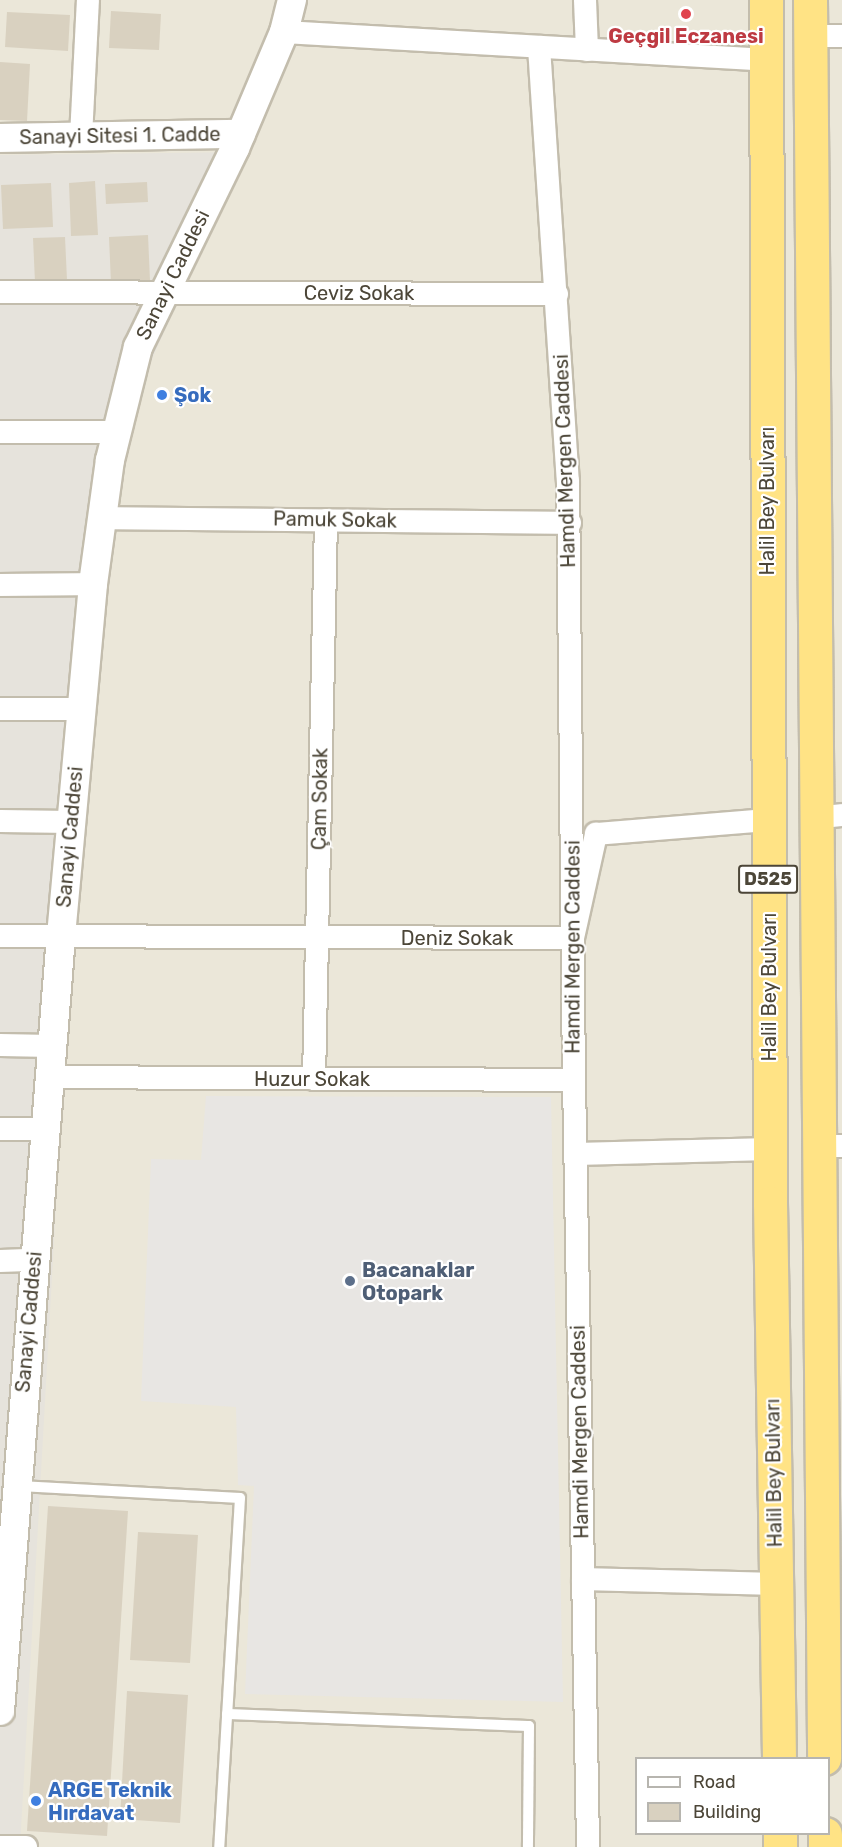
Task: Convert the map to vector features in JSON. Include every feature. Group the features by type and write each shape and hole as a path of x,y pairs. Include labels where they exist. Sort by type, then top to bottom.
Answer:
{"highway":[{"name":"Halil Bey Bulvarı","path":"766,0 770,1149 779,1757"},
{"name":"D525","path":"810,0 826,36 832,1582 824,1757"}],"street":[{"path":"81,137 88,0"},
{"name":"Sanayi Caddesi","path":"0,1711 61,936 101,518 116,432 138,347 162,291 241,134 284,32 292,0"},
{"path":"585,0 587,50"},
{"path":"284,32 766,60"},
{"name":"Hamdi Mergen Caddesi","path":"539,47 557,294 570,523 574,1080 588,1847"},
{"name":"Sanayi Sitesi 1. Cadde","path":"0,138 241,134"},
{"name":"Ceviz Sokak","path":"0,292 557,294"},
{"path":"0,432 116,432"},
{"name":"Pamuk Sokak","path":"101,518 570,523"},
{"name":"Çam Sokak","path":"314,1079 326,520"},
{"path":"0,585 93,584"},
{"path":"0,709 82,709"},
{"path":"573,938 596,834 768,820"},
{"path":"0,821 71,822"},
{"name":"Deniz Sokak","path":"0,936 573,938"},
{"path":"0,1045 52,1046"},
{"name":"Huzur Sokak","path":"50,1077 574,1080"},
{"path":"0,1129 45,1129"},
{"path":"576,1154 770,1149"},
{"path":"0,1261 34,1260"},
{"path":"583,1579 776,1584"},
{"path":"0,1847 26,1847"}],"lane":[{"path":"16,1486 240,1498 219,1847"},
{"path":"227,1714 529,1725 528,1847"}],"shaded area":[{"path":"0,0 842,0 842,1847 0,1847"},
{"path":"244,152 132,404 77,831 20,1847 0,1847 0,155"},
{"name":"Bacanaklar Otopark","path":"206,1096 551,1097 563,1702 245,1694 254,1486 238,1485 236,1407 141,1401 151,1159 201,1160"}],"building":[{"path":"111,11 161,14 159,50 109,48"},
{"path":"7,12 70,15 68,51 5,47"},
{"path":"0,62 30,64 27,121 0,120"},
{"path":"95,181 98,235 71,236 69,183"},
{"path":"147,182 148,202 106,204 105,184"},
{"path":"51,183 53,227 3,229 1,185"},
{"path":"148,235 150,281 111,283 109,237"},
{"path":"65,237 67,280 35,282 33,238"},
{"path":"48,1506 128,1511 107,1836 27,1831"},
{"path":"138,1532 198,1535 190,1663 130,1660"},
{"path":"127,1691 188,1695 180,1823 120,1819"}],"place":[{"name":"Geçgil Eczanesi","path":"686,14"},
{"name":"Şok","path":"162,395"},
{"name":"Bacanaklar Otopark","path":"350,1281"},
{"name":"ARGE Teknik Hırdavat","path":"36,1801"}]}
